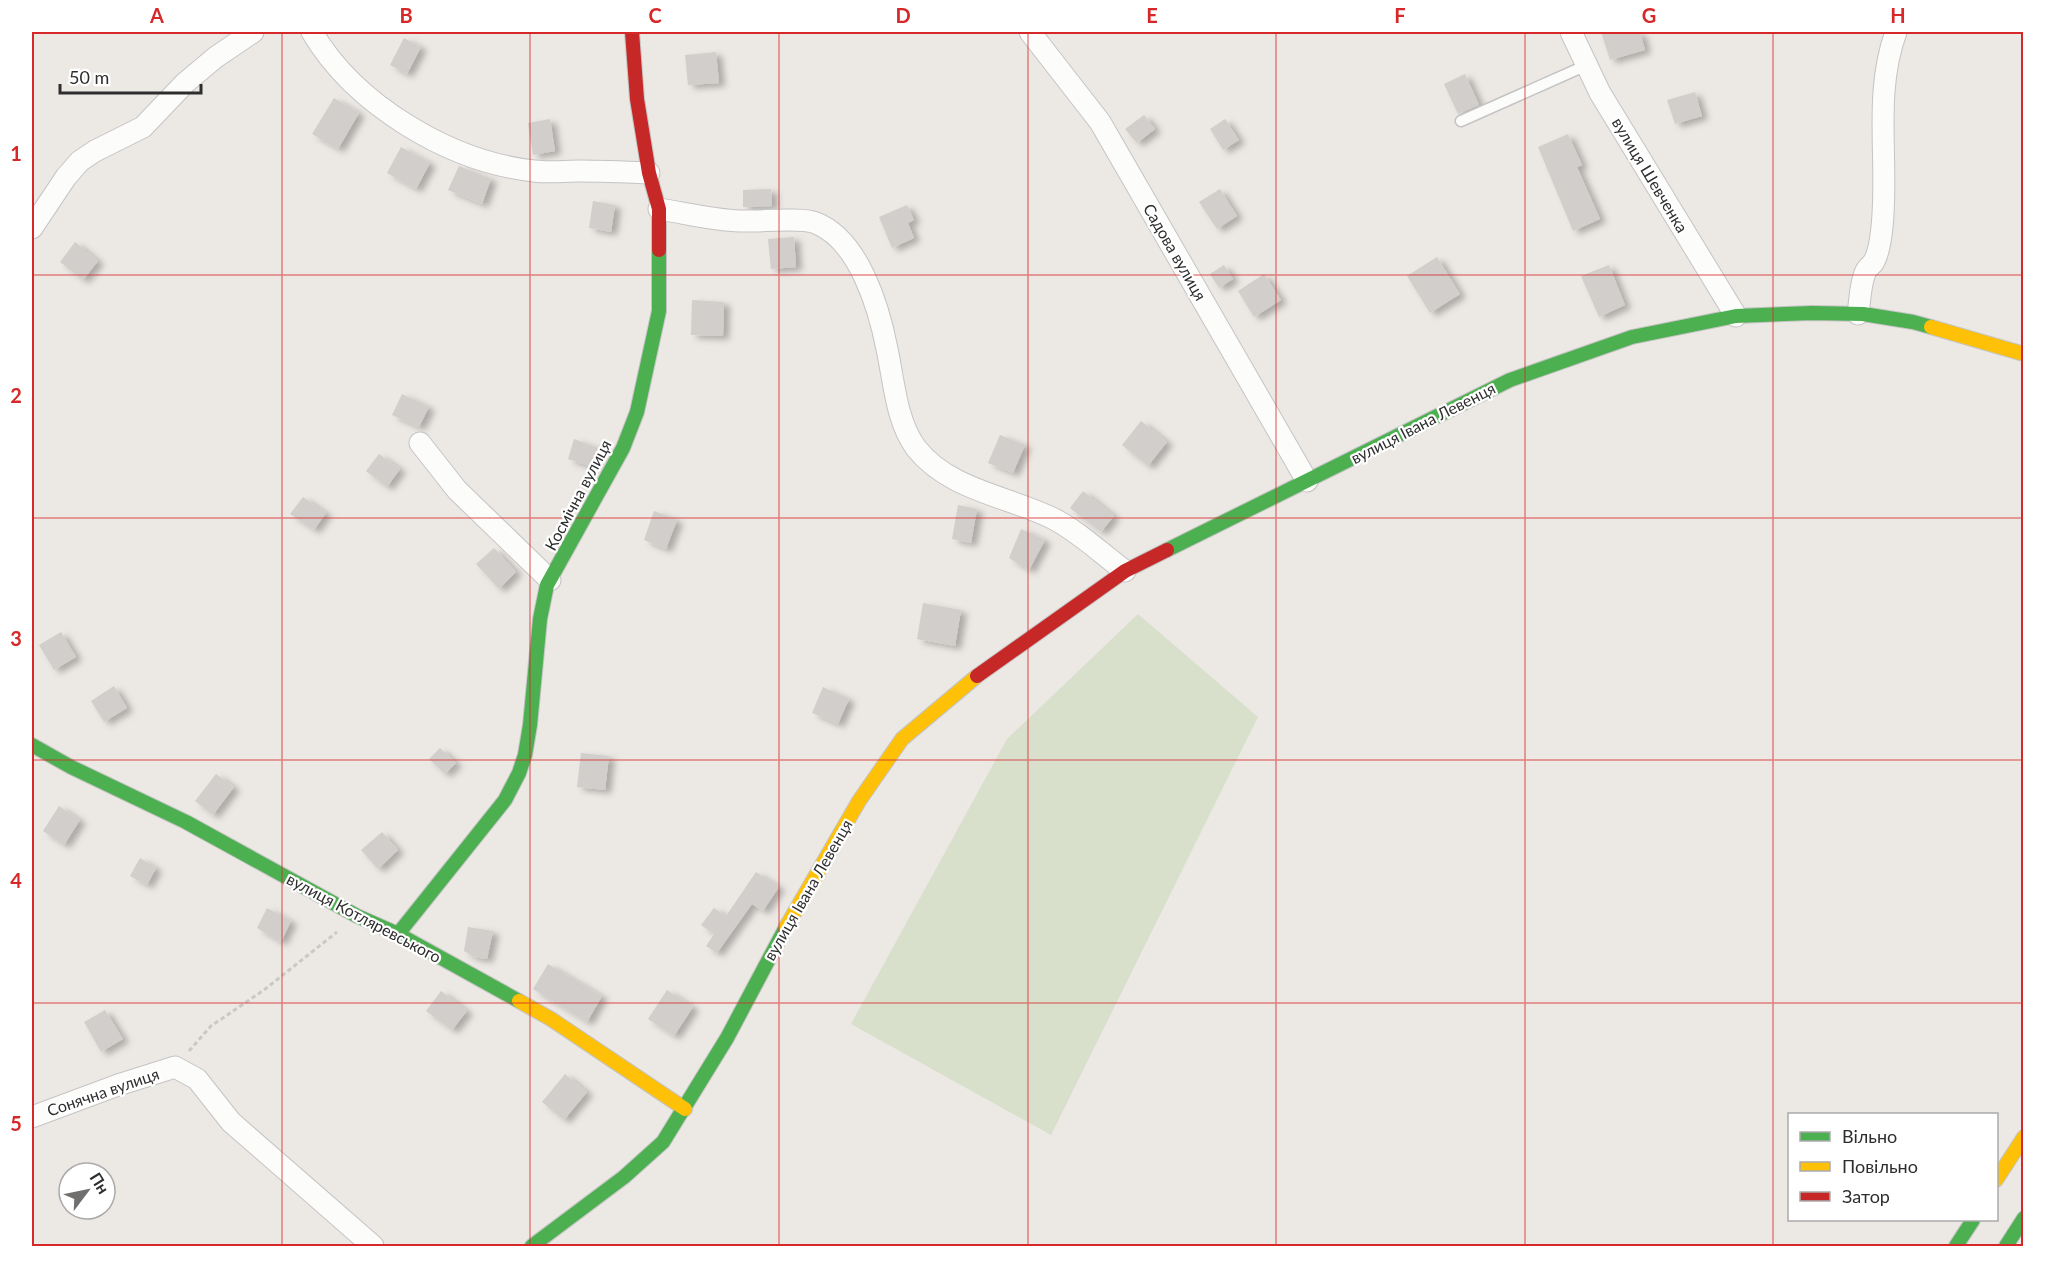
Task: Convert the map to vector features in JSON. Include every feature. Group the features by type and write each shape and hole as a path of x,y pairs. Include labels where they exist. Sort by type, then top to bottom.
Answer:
{"main road":[{"name":"Космічна вулиця","path":"398,934 505,800 519,773 525,755 530,724 540,619 547,585 623,448 637,412 659,311 659,209 649,173 637,99 632,32"},
{"name":"вулиця Івана Левенця","path":"532,1246 624,1177 663,1142 727,1038 779,939 859,801 902,739 958,690 1125,571 1510,380 1632,338 1736,316 1858,314 1913,322 2024,354"},
{"name":"вулиця Котляревського","path":"32,746 186,822 357,916 398,934 551,1019 685,1109"},
{"path":"1998,1177 2024,1137"},
{"path":"2006,1246 2024,1218"},
{"path":"1956,1246 1972,1221"}],"street":[{"path":"32,228 66,177 80,161 143,128 185,83 216,57 253,32"},
{"path":"312,32 335,63 378,104 422,134 468,156 505,167 536,172 649,173"},
{"name":"Садова вулиця","path":"1030,32 1100,122 1307,481"},
{"name":"вулиця Шевченка","path":"1570,32 1600,93 1736,316"},
{"path":"1858,314 1865,272 1875,261 1882,230 1886,177 1882,123 1883,93 1888,55 1896,32"},
{"path":"659,209 737,221 814,222 830,230 843,243 864,276 884,335 900,415 916,447 926,459 953,480 1053,519 1125,571"},
{"path":"420,442 457,490 550,580"},
{"path":"175,1067 197,1078 231,1122 374,1246"},
{"name":"Сонячна вулиця","path":"32,1117 118,1085 175,1067"}],"lane":[{"path":"1461,121 1587,65"}],"path":[{"path":"175,1067 211,1026 264,990 357,916"}],"green space":[{"path":"1138,614 1258,717 1051,1135 851,1024 1007,739"}],"building":[{"path":"1601,32 1640,32 1645,50 1610,60"},
{"path":"404,38 421,47 407,74 390,65"},
{"path":"716,52 719,83 688,85 685,55"},
{"path":"1465,74 1479,105 1458,114 1444,84"},
{"path":"1695,92 1702,116 1675,124 1667,100"},
{"path":"334,98 359,113 338,149 312,134"},
{"path":"1144,115 1155,129 1137,143 1125,129"},
{"path":"550,119 555,151 533,155 528,123"},
{"path":"1225,119 1239,140 1223,150 1210,129"},
{"path":"1568,134 1582,165 1577,167 1600,219 1573,231 1538,147"},
{"path":"401,147 430,163 416,189 387,173"},
{"path":"459,166 491,179 482,204 448,190"},
{"path":"771,189 772,206 743,207 743,190"},
{"path":"1220,189 1237,216 1217,229 1199,202"},
{"path":"593,201 615,205 611,232 589,228"},
{"path":"907,205 914,220 908,223 914,238 892,248 879,217"},
{"path":"794,237 796,267 771,269 768,239"},
{"path":"75,242 98,261 83,280 60,262"},
{"path":"1437,257 1460,294 1430,313 1407,276"},
{"path":"1224,265 1233,279 1219,288 1210,274"},
{"path":"1609,265 1625,305 1599,317 1581,276"},
{"path":"1264,274 1281,300 1254,317 1238,291"},
{"path":"692,300 724,302 723,336 691,335"},
{"path":"402,394 429,407 419,427 392,415"},
{"path":"1141,421 1167,442 1148,466 1122,445"},
{"path":"1000,435 1025,445 1013,473 988,463"},
{"path":"574,439 599,448 593,467 568,459"},
{"path":"379,454 400,469 387,487 366,471"},
{"path":"1083,491 1114,516 1101,532 1070,508"},
{"path":"303,497 326,513 314,530 290,514"},
{"path":"958,505 977,509 971,543 952,539"},
{"path":"654,511 677,520 666,549 644,540"},
{"path":"1021,529 1045,540 1029,570 1009,558"},
{"path":"494,548 516,572 499,589 476,564"},
{"path":"923,603 961,610 955,646 917,639"},
{"path":"61,632 76,657 54,670 39,645"},
{"path":"114,686 127,708 104,722 91,701"},
{"path":"823,687 849,699 838,724 812,713"},
{"path":"440,748 456,763 445,774 429,759"},
{"path":"581,753 609,756 605,790 577,787"},
{"path":"216,774 234,787 213,815 195,801"},
{"path":"59,806 80,820 64,845 43,831"},
{"path":"382,832 398,850 378,869 361,850"},
{"path":"140,858 156,868 147,885 130,876"},
{"path":"756,872 779,887 763,911 752,904 717,953 706,946 714,934 701,925 714,908 726,916"},
{"path":"267,908 291,921 281,942 257,928"},
{"path":"468,927 493,931 487,959 474,957 464,951"},
{"path":"548,964 602,996 587,1022 533,989"},
{"path":"667,990 693,1007 674,1036 648,1019"},
{"path":"441,991 467,1011 452,1030 426,1011"},
{"path":"105,1010 123,1039 101,1052 84,1022"},
{"path":"565,1074 587,1092 564,1120 542,1102"}],"traffic: fast":[{"path":"398,934 505,800 519,773 525,755 530,725 540,619 547,585 623,448 637,412 659,311 659,250"},
{"path":"1167,550 1510,380 1632,337 1736,316 1812,313 1863,314 1931,327"},
{"path":"32,745 71,767 186,822 357,916 398,934 519,1001"},
{"path":"532,1246 624,1177 663,1142 727,1038 786,927"},
{"path":"2006,1246 2024,1218"},
{"path":"1956,1246 1972,1221"}],"traffic: slow":[{"path":"1931,327 2024,354"},
{"path":"786,927 859,801 902,739 977,676"},
{"path":"519,1001 551,1019 685,1109"},
{"path":"1998,1177 2024,1137"}],"traffic: jam":[{"path":"632,32 637,99 649,173 659,209 659,250"},
{"path":"977,676 1125,571 1167,550"}]}
